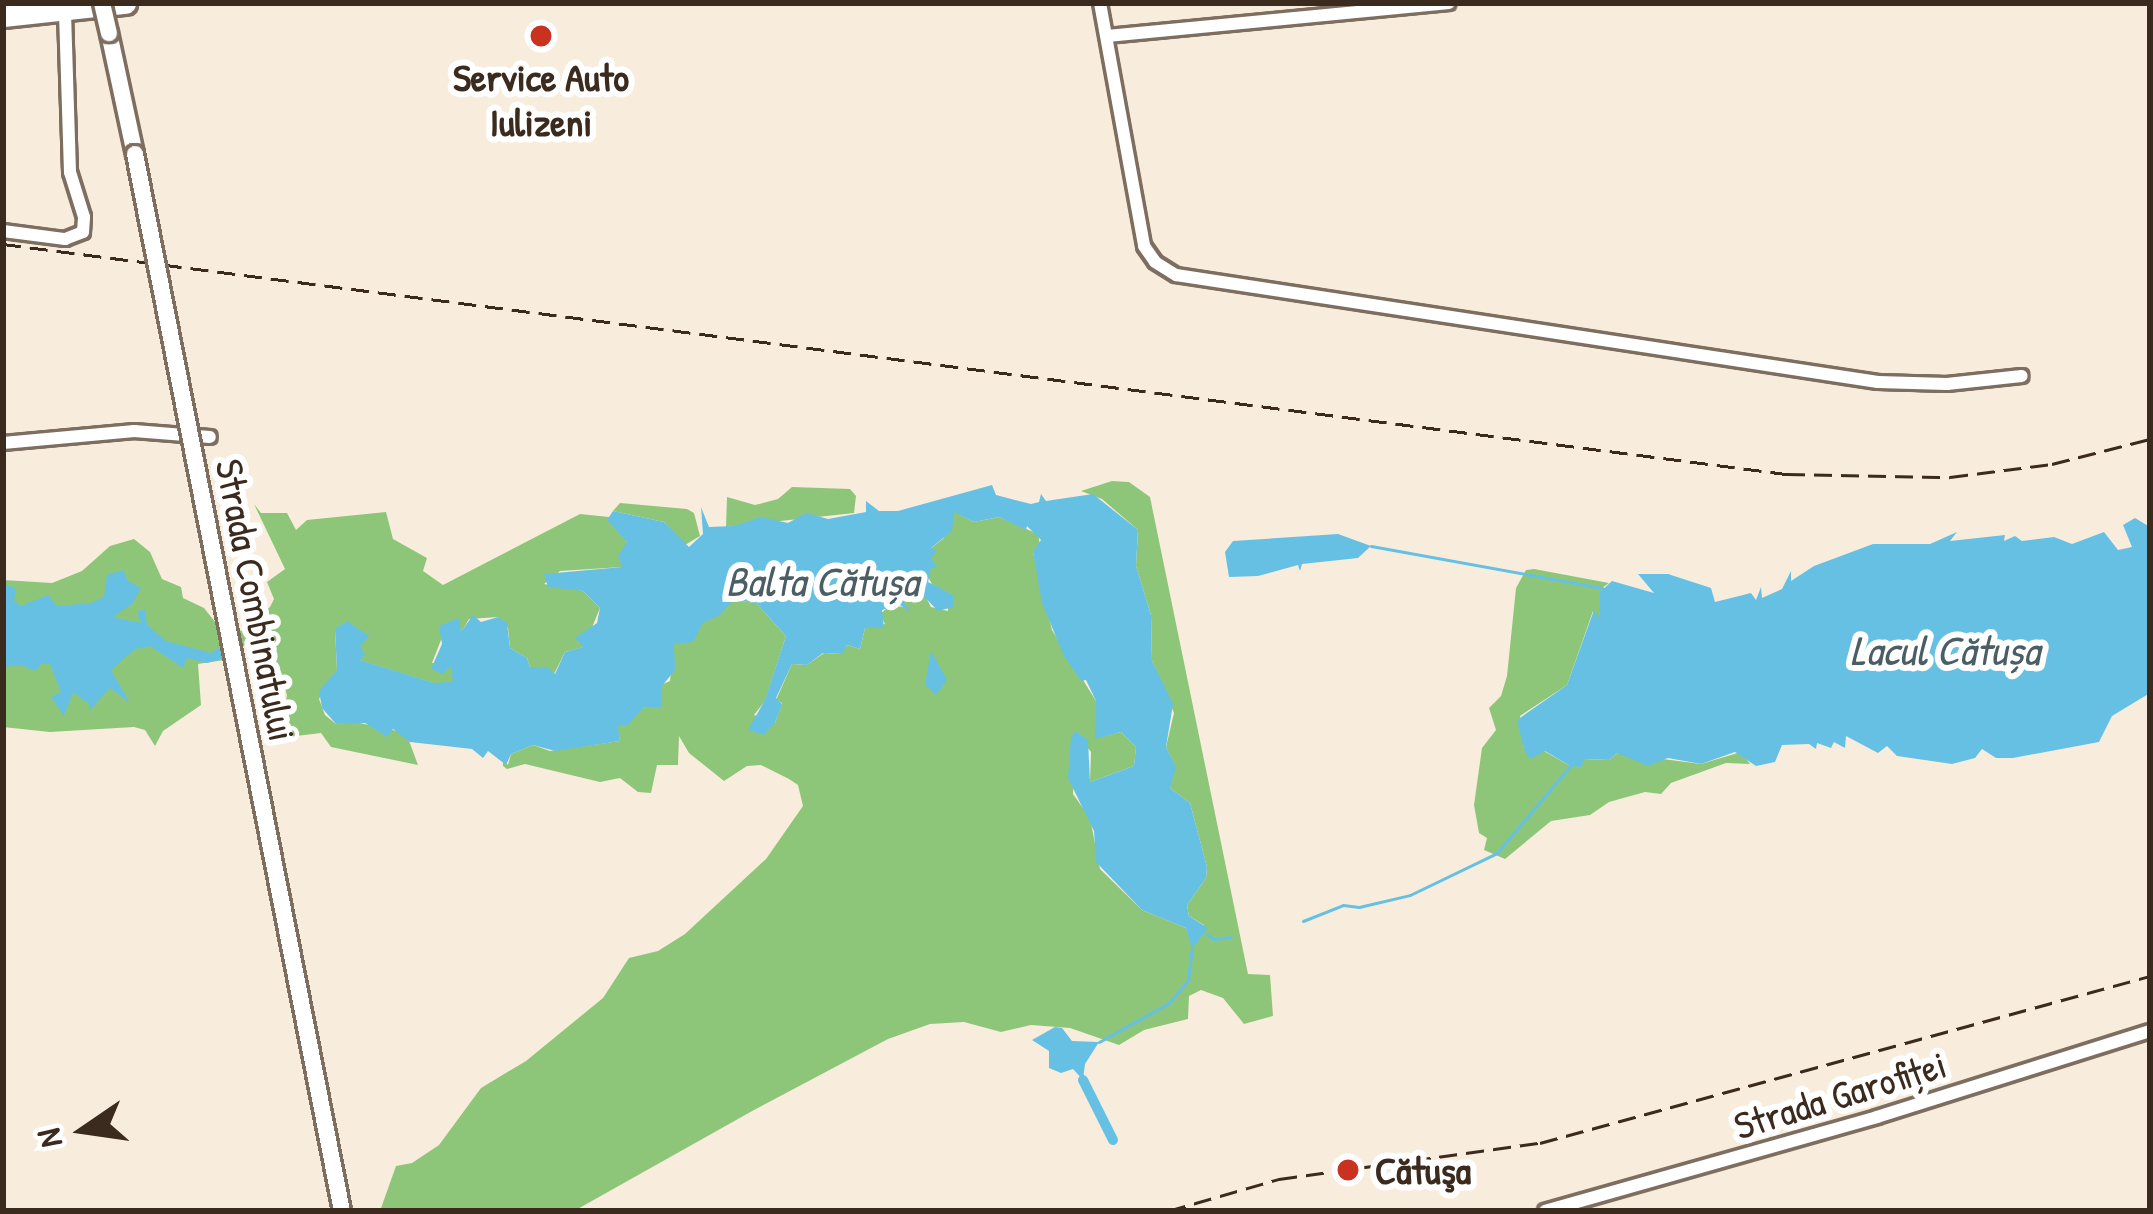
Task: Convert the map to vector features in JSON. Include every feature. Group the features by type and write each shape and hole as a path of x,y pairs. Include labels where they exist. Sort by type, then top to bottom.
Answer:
{"highway":[{"path":"3,16 125,3"}],"street":[{"name":"Strada Combinatului","path":"102,3 342,1211"},
{"path":"1100,3 1144,246 1155,262 1176,274 1878,382 1947,384 2022,376"},
{"path":"1108,36 1448,3"},
{"path":"3,231 65,238 83,232 70,172 65,12"},
{"path":"3,443 134,431 210,437"},
{"name":"Strada Garofiței","path":"1545,1211 1877,1117 2150,1031"}],"green space":[{"path":"1112,481 1129,482 1150,497 1248,974 1270,975 1273,1016 1244,1024 1223,998 1201,990 1189,996 1188,1019 1144,1030 1119,1045 1070,1028 1031,1025 1001,1032 964,1022 930,1024 888,1039 574,1211 380,1211 396,1166 412,1163 439,1145 481,1088 526,1061 603,998 629,958 658,951 685,934 766,859 803,806 798,785 761,765 747,766 724,781 689,753 679,736 678,765 657,765 651,793 638,792 620,778 600,782 525,764 507,769 503,760 508,765 511,754 533,745 550,751 620,741 617,726 644,707 661,707 661,685 670,681 674,644 733,600 756,603 786,636 765,701 754,715 775,723 782,703 776,700 792,664 807,665 824,653 841,654 847,645 860,649 865,628 885,624 880,614 890,606 906,607 901,598 914,586 922,590 931,607 948,611 946,592 933,586 927,575 930,549 944,538 953,511 974,522 999,517 1038,534 1040,545 1033,552 1052,630 1096,701 1096,738 1121,732 1136,747 1134,766 1090,782 1091,752 1075,732 1073,794 1090,818 1100,869 1142,910 1186,928 1193,946 1204,925 1189,916 1187,905 1206,878 1207,867 1190,803 1170,788 1173,762 1166,747 1174,713 1152,661 1151,615 1136,566 1138,530 1102,499 1081,491"},
{"path":"792,487 850,489 856,496 854,513 726,527 727,497 755,505 778,499"},
{"path":"620,503 687,509 694,513 700,536 685,545 664,522 613,511"},
{"path":"254,504 261,513 287,513 296,530 307,520 386,512 393,539 427,558 423,571 443,585 580,514 609,517 627,542 622,567 560,571 544,584 583,591 600,608 584,647 565,652 554,674 530,667 527,658 510,648 508,628 498,617 469,619 461,633 458,620 441,640 432,663 452,664 454,683 433,683 359,660 359,647 335,629 337,670 319,699 325,715 336,724 355,722 397,731 408,738 418,765 331,747 321,733 288,737 280,722 287,696 282,674 270,652 251,641 224,660 198,664 201,705 163,731 155,746 145,730 134,727 50,732 3,727 3,580 52,583 82,571 110,546 134,539 150,552 162,579 181,587 183,598 204,608 220,628 243,631 270,607 274,599 267,582 285,569"},
{"path":"1526,570 1609,583 1602,588 1599,621 1593,611 1567,685 1520,716 1524,749 1544,751 1570,766 1584,759 1609,760 1617,753 1701,764 1741,752 1750,764 1726,763 1671,783 1661,794 1645,792 1609,802 1590,815 1551,821 1505,859 1484,850 1487,838 1479,833 1474,805 1482,748 1496,730 1489,708 1501,696 1507,676 1516,588"}],"water":[{"name":"Balta Cătușa","path":"992,485 996,495 1031,504 1039,502 1041,494 1046,501 1093,494 1138,530 1136,566 1151,615 1152,661 1173,704 1166,747 1176,767 1170,788 1190,803 1207,867 1206,878 1187,905 1189,916 1208,928 1192,949 1186,928 1142,910 1096,862 1094,831 1068,778 1071,738 1075,731 1088,740 1090,782 1134,766 1136,747 1121,732 1095,739 1096,701 1086,680 1081,681 1064,656 1042,603 1033,552 1041,540 1027,526 1026,530 999,517 974,522 954,512 952,531 931,548 937,551 931,558 937,567 931,568 928,582 953,595 953,607 938,611 914,586 901,598 911,612 900,605 882,610 884,628 865,628 860,649 847,645 842,654 823,653 807,665 792,664 776,698 782,704 775,723 764,735 748,730 765,700 786,636 756,603 733,600 720,615 703,623 693,642 674,644 675,670 662,686 661,707 644,707 628,725 618,726 620,741 555,751 533,745 511,754 506,765 488,751 483,758 472,749 410,742 393,729 387,737 365,723 336,724 322,708 319,691 337,670 335,629 347,621 369,636 360,647 365,654 360,660 434,683 453,682 451,666 443,674 431,669 442,644 439,626 459,618 461,632 473,615 481,622 498,617 507,623 510,648 527,658 530,667 548,668 555,674 565,652 583,647 575,638 597,623 600,608 583,591 548,587 544,574 622,567 618,556 627,542 607,520 613,511 664,522 689,547 703,534 701,507 709,527 734,526 761,517 788,523 806,513 828,519 866,512 866,501 879,511 898,511"},
{"name":"Lacul Cătușa","path":"2135,518 2150,527 2150,693 2112,716 2099,742 2013,758 1996,758 1982,749 1975,758 1952,764 1897,756 1887,746 1878,753 1846,736 1845,748 1834,742 1831,748 1817,743 1816,749 1809,744 1782,745 1775,762 1756,766 1735,752 1701,764 1668,758 1648,766 1617,753 1609,760 1585,759 1581,767 1545,751 1530,759 1524,749 1517,720 1567,685 1594,610 1599,618 1600,592 1612,581 1654,593 1638,574 1668,574 1711,588 1715,602 1751,593 1756,600 1761,587 1762,598 1782,589 1791,571 1791,581 1814,566 1873,544 1930,544 1957,532 1950,541 2005,535 2004,541 2015,536 2022,541 2054,537 2072,544 2104,532 2118,550 2132,547 2123,525"},
{"path":"1338,534 1371,546 1358,558 1302,564 1300,571 1298,565 1258,576 1229,577 1225,552 1233,541"},
{"path":"123,570 128,581 141,588 132,604 113,617 141,623 137,612 145,609 147,625 166,641 211,653 232,639 230,657 207,663 187,658 183,668 150,646 135,649 111,670 130,703 110,688 89,711 89,704 73,692 64,716 51,697 61,692 50,664 41,664 35,671 21,665 3,667 3,583 16,589 14,601 21,606 48,595 57,606 91,603 104,597 107,575"},
{"path":"931,651 947,680 936,695 925,685"},
{"path":"1062,1028 1072,1041 1099,1042 1085,1064 1083,1080 1073,1069 1061,1073 1049,1068 1049,1051 1032,1040"}],"waterway":[{"path":"1371,546 1602,588"},
{"path":"1303,921 1343,905 1359,907 1410,895 1497,853 1570,766"},
{"path":"1206,934 1214,939 1231,937"},
{"path":"1099,1042 1169,1003 1188,980 1192,949"},
{"path":"1083,1080 1113,1140"}],"railway":[{"path":"3,244 1787,474 1950,477 2052,464 2150,439"},
{"path":"1168,1211 1279,1179 1540,1143 2150,976"}],"place":[{"name":"Service Auto Iulizeni","path":"541,36"},
{"name":"Cătuşa","path":"1348,1170"}]}
